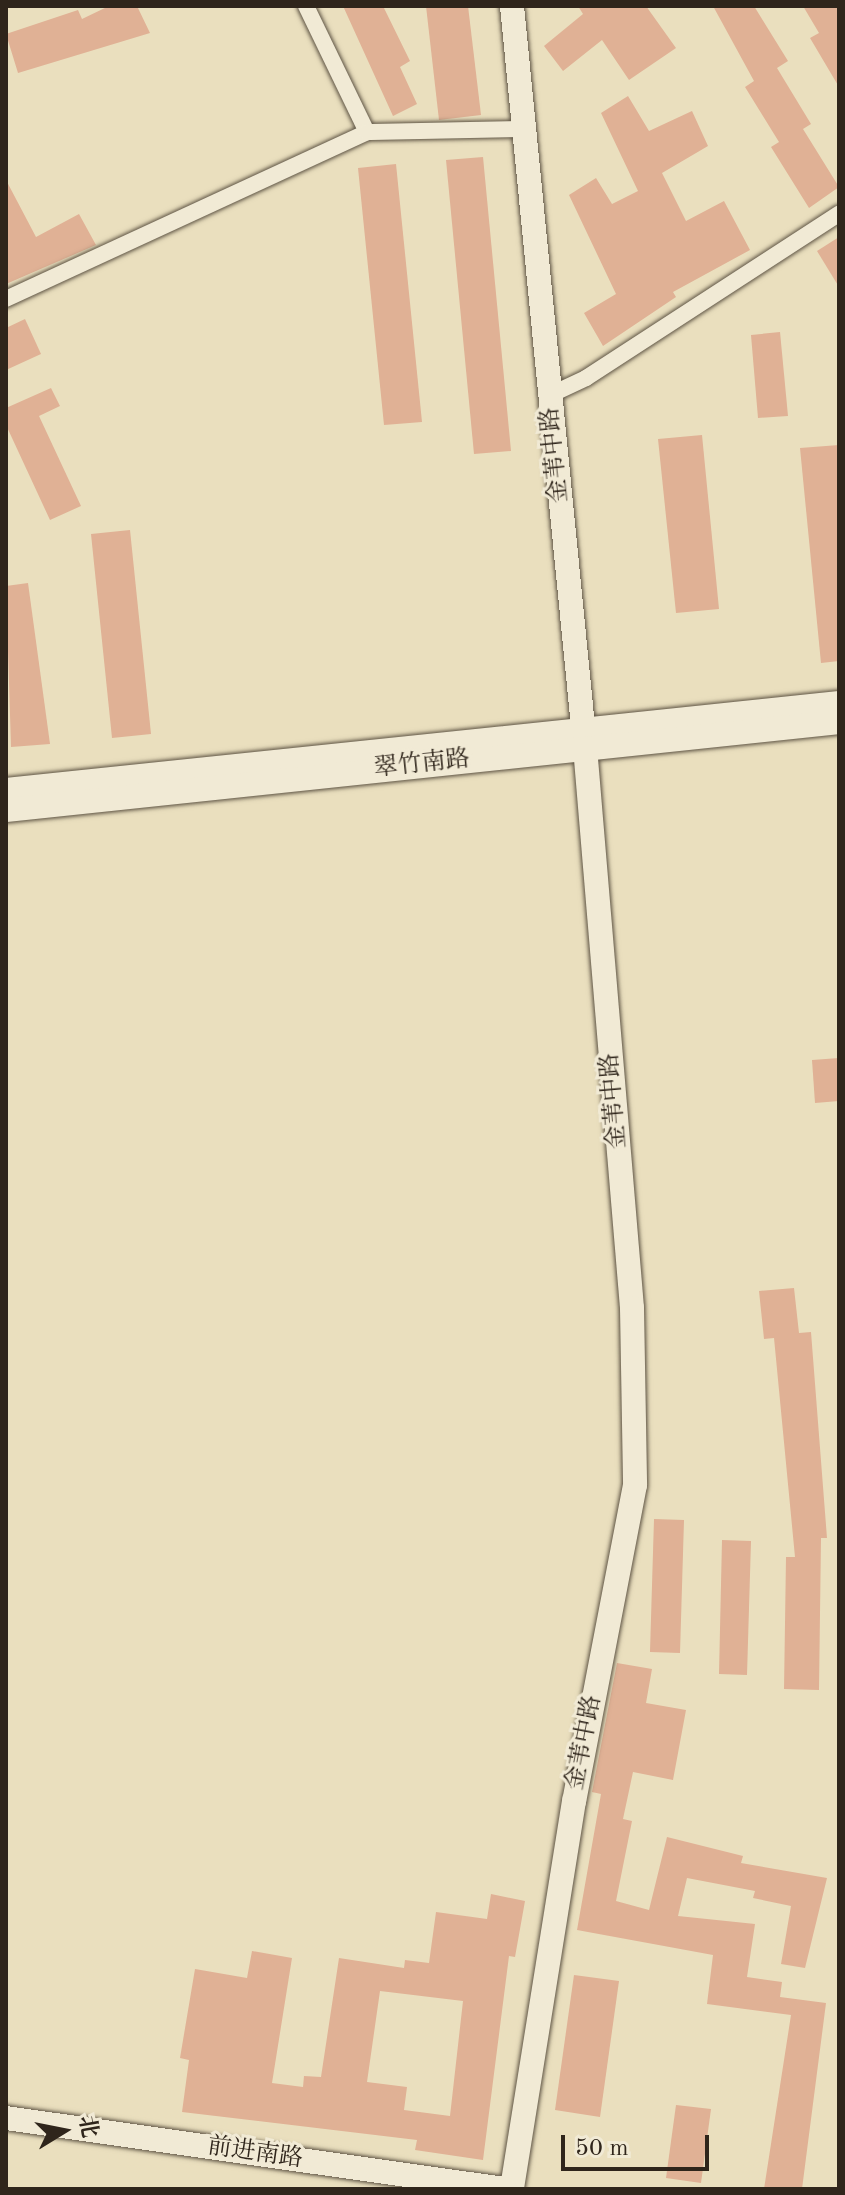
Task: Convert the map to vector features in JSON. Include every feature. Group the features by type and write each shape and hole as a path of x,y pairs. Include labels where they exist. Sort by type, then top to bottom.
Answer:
{"street":[{"path":"306,6 367,132"},
{"name":"金苇中路","path":"512,6 584,738 632,1308 635,1485 574,1801 512,2189"},
{"path":"6,299 367,132 524,129"},
{"path":"550,395 586,378 839,214"},
{"name":"翠竹南路","path":"6,810 839,703"},
{"name":"翠竹南路","path":"6,790 584,738 839,722"},
{"name":"前进南路","path":"6,2118 504,2189"}],"building":[{"path":"109,6 137,6 150,33 18,73 6,34 78,10 82,19"},
{"path":"343,6 383,6 410,61 400,67 417,104 393,116"},
{"path":"426,6 468,6 481,115 439,120"},
{"path":"578,6 646,6 676,48 629,80 602,40 563,71 544,46 583,14"},
{"path":"713,6 754,6 788,61 777,68 811,124 803,129 839,187 809,208 771,147 779,142 745,87 754,81"},
{"path":"803,6 839,6 839,87 810,38 819,33"},
{"path":"628,96 649,131 692,111 708,146 662,173 686,221 724,201 750,250 673,292 676,297 603,346 584,313 616,294 569,195 596,178 612,204 638,191 601,113"},
{"path":"483,157 511,451 474,454 446,160"},
{"path":"396,164 422,422 384,425 358,168"},
{"path":"6,180 36,237 79,214 96,245 6,284"},
{"path":"839,237 839,287 817,251"},
{"path":"25,319 41,354 6,370 6,328"},
{"path":"780,332 788,416 758,418 751,335"},
{"path":"51,388 60,406 39,416 81,506 50,520 6,425 6,408"},
{"path":"702,435 719,609 676,613 658,439"},
{"path":"839,445 839,661 821,663 800,448"},
{"path":"130,530 151,734 112,738 91,534"},
{"path":"28,583 50,744 11,747 6,586"},
{"path":"839,1058 839,1101 815,1103 812,1060"},
{"path":"794,1288 799,1333 811,1332 827,1538 821,1538 819,1690 784,1689 786,1557 795,1557 774,1338 764,1339 759,1291"},
{"path":"654,1519 684,1520 680,1653 650,1652"},
{"path":"722,1540 751,1541 747,1675 719,1674"},
{"path":"617,1663 652,1669 646,1703 686,1710 673,1780 633,1772 623,1819 632,1821 616,1901 649,1910 667,1837 743,1856 741,1863 827,1878 805,1968 781,1964 791,1906 753,1898 755,1891 687,1878 678,1916 755,1924 747,1977 782,1982 780,1997 826,2003 802,2189 764,2189 791,2015 707,2004 713,1955 577,1930 601,1794 592,1792"},
{"path":"491,1894 525,1901 515,1957 509,1956 483,2160 415,2150 417,2140 182,2112 189,2060 180,2058 195,1969 247,1978 252,1951 292,1958 272,2083 303,2087 304,2076 321,2077 339,1958 404,1968 405,1960 429,1963 436,1912 487,1919","holes":["380,1991 463,2001 450,2116 404,2110 407,2087 367,2082"]},
{"path":"574,1975 619,1981 600,2117 555,2110"},
{"path":"676,2105 711,2109 701,2183 666,2178"}]}
